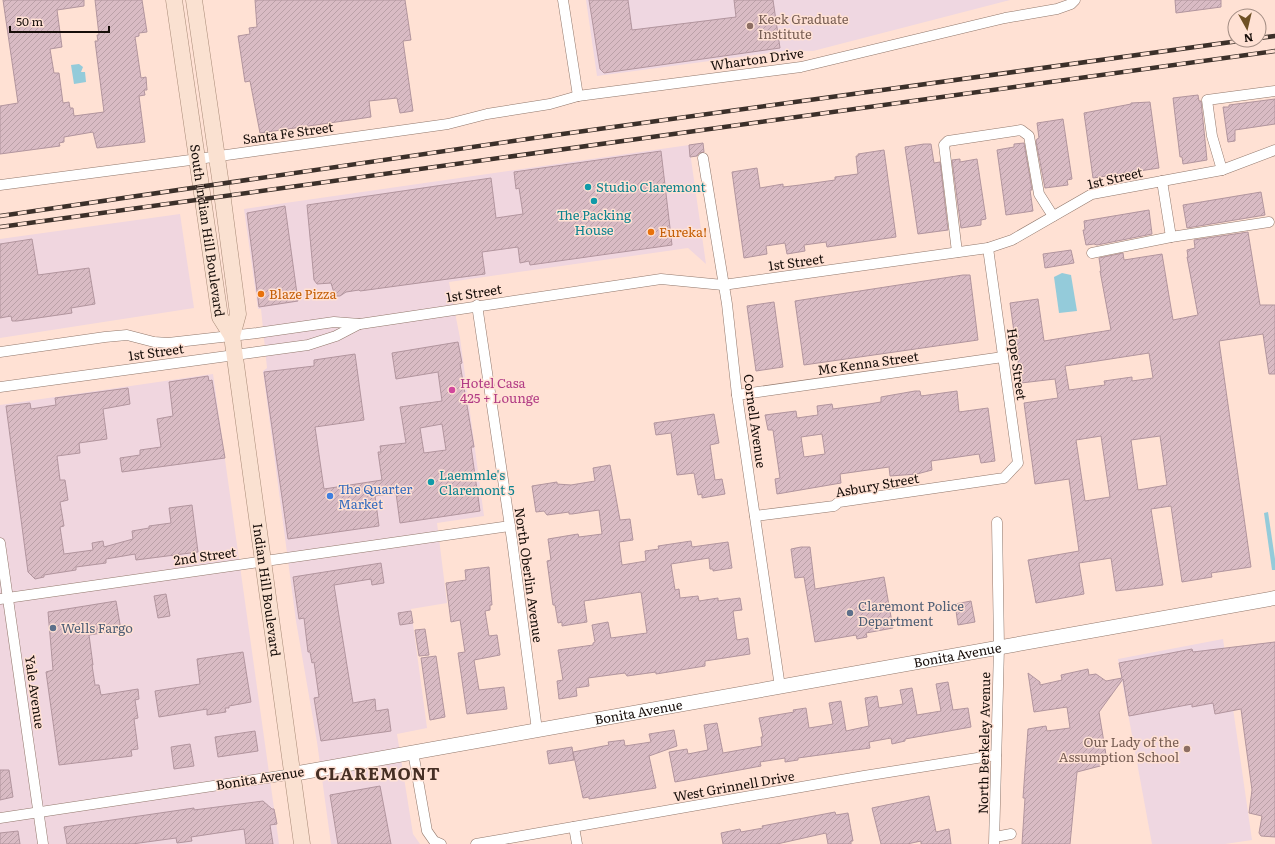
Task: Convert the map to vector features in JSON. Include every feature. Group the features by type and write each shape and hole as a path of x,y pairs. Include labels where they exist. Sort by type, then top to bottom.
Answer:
{"main road":[{"name":"South Indian Hill Boulevard","path":"174,0 220,317 232,336"},
{"name":"South Indian Hill Boulevard","path":"194,0 238,314 232,336"},
{"name":"Indian Hill Boulevard","path":"232,336 294,774 302,844"},
{"name":"Bonita Avenue","path":"294,774 1275,598"}],"street":[{"path":"563,0 578,96"},
{"name":"Wharton Drive","path":"578,96 801,66 1005,18 1057,9 1071,4 1075,0"},
{"path":"1222,170 1212,136 1207,100 1275,91"},
{"name":"Santa Fe Street","path":"0,185 448,124 487,114 550,104 578,96"},
{"path":"958,252 944,145 948,141 1021,130 1029,136 1039,194 1053,216"},
{"name":"1st Street","path":"0,352 105,336 127,335 154,342 168,342 232,336 334,322 360,324 477,305 661,279 723,285 988,248 1012,240 1092,194 1222,170 1275,150"},
{"name":"Cornell Avenue","path":"703,158 723,285 737,395 780,687"},
{"path":"1162,181 1171,237"},
{"path":"1092,253 1171,237 1269,222"},
{"name":"Hope Street","path":"988,248 1018,463 1004,478"},
{"name":"North Oberlin Avenue","path":"477,305 510,526 537,730"},
{"name":"1st Street","path":"0,387 308,344 336,336 360,324"},
{"name":"Mc Kenna Street","path":"737,395 1003,357"},
{"name":"Asbury Street","path":"755,516 834,506 839,502 1004,478"},
{"name":"North Berkeley Avenue","path":"994,841 999,647 997,522"},
{"name":"2nd Street","path":"4,599 510,526"},
{"name":"Yale Avenue","path":"0,543 4,599 43,844"},
{"path":"414,752 427,831 434,841 441,844"},
{"name":"West Grinnell Drive","path":"476,844 864,776 996,755"},
{"name":"Bonita Avenue","path":"0,818 294,774"},
{"path":"574,827 577,844"},
{"path":"994,841 1011,834"}],"shaded area":[{"name":"Keck Graduate Institute","path":"586,0 1010,0 813,51 784,51 597,76"},
{"path":"689,145 706,264 688,248 449,282 460,338 484,516 437,523 447,603 411,609 427,728 397,734 413,834 420,844 331,844 317,742 296,621 263,371 267,368 261,309 258,309 244,209"},
{"path":"180,214 194,308 0,338 0,239"},
{"path":"213,374 279,844 0,844 0,405"},
{"name":"Our Lady of the Assumption School","path":"1223,639 1252,840 1225,844 1152,844 1118,659"}],"water":[{"path":"79,64 83,67 81,72 85,72 86,82 74,84 71,65"},
{"path":"1062,273 1071,275 1077,311 1059,313 1054,277"},
{"path":"1268,512 1275,559 1275,570 1272,570 1264,513"}],"building":[{"path":"3,0 84,0 84,6 57,10 62,47 50,49 54,73 59,73 63,103 69,102 70,108 73,108 74,116 104,112 95,41 98,41 97,35 99,35 95,0 142,0 147,32 139,33 139,36 135,37 141,78 146,77 147,90 144,90 145,95 139,96 145,142 97,148 93,132 64,137 64,142 59,143 60,146 0,154 0,106 18,103"},
{"path":"255,0 405,0 411,40 403,41 413,111 400,113 397,98 369,101 371,117 260,133 250,81 245,82 238,36 250,34 249,28 257,27"},
{"path":"589,0 628,0 632,30 736,17 734,0 773,0 780,48 604,73 600,69"},
{"path":"1175,0 1221,0 1221,7 1176,13"},
{"path":"1198,95 1199,101 1201,101 1207,160 1183,164 1182,157 1180,157 1173,98"},
{"path":"1275,99 1275,124 1235,130 1235,141 1228,142 1223,107"},
{"path":"1150,102 1159,168 1093,178 1084,113 1131,103"},
{"path":"1063,119 1072,179 1067,180 1068,185 1045,188 1036,141 1039,138 1037,123"},
{"path":"703,143 704,152 699,153 697,156 690,157 689,145"},
{"path":"1024,143 1032,190 1030,190 1033,211 1006,215 997,150 1014,147 1014,144"},
{"path":"931,144 934,163 940,162 948,230 918,234 905,147"},
{"path":"884,150 896,237 827,247 826,242 804,245 805,251 787,254 785,243 766,246 767,254 744,258 732,172 757,168 760,188 783,184 783,187 835,180 835,177 858,174 856,156 858,156 858,154"},
{"path":"661,151 672,245 530,265 529,261 520,263 518,247 482,252 485,274 359,290 346,292 340,296 335,296 331,283 317,284 314,280 307,205 491,178 496,218 523,214 519,188 516,189 514,172"},
{"path":"960,159 960,162 977,159 986,219 981,220 981,225 961,228 952,160"},
{"path":"1261,192 1265,215 1187,228 1183,205"},
{"path":"285,206 298,301 259,307 247,213"},
{"path":"1149,210 1152,234 1097,245 1086,245 1083,230 1085,230 1084,221"},
{"path":"1248,232 1260,305 1275,305 1275,374 1269,374 1263,334 1219,341 1251,567 1211,573 1212,577 1182,582 1171,506 1151,509 1163,585 1116,591 1111,558 1079,563 1084,594 1036,603 1028,560 1079,551 1069,479 1035,484 1024,403 1058,398 1055,379 1021,383 1010,303 1038,299 1044,341 1111,330 1099,258 1123,253 1124,260 1162,254 1173,320 1198,315 1187,257 1187,250 1195,248 1194,240","holes":["1149,353 1153,378 1132,381 1132,377 1104,381 1105,385 1069,390 1065,366","1101,436 1110,497 1085,501 1076,440","1160,436 1167,485 1138,490 1131,440"]},
{"path":"32,239 38,275 89,268 95,304 71,308 72,313 17,321 12,321 11,316 0,318 0,244"},
{"path":"1071,250 1074,263 1045,268 1043,254"},
{"path":"970,275 978,340 804,365 795,301"},
{"path":"774,302 783,367 756,371 747,306"},
{"path":"458,342 462,363 460,364 474,447 471,447 480,511 400,523 396,493 375,496 379,526 288,539 264,372 314,366 314,360 355,354 364,420 315,427 324,489 382,480 378,452 381,452 380,446 406,443 400,407 442,401 438,372 396,379 392,353","holes":["442,424 446,450 424,453 420,428"]},
{"path":"208,376 209,381 212,380 225,458 122,472 120,458 140,455 140,450 161,447 157,419 173,416 169,382"},
{"path":"128,388 130,404 103,409 107,439 79,443 80,453 57,456 60,480 65,480 68,500 60,502 64,526 60,527 64,554 93,550 92,543 103,541 104,547 133,539 132,531 149,528 149,526 171,523 169,508 192,505 198,552 136,560 135,554 106,559 106,563 76,567 76,570 44,575 44,577 35,579 28,572 6,406 30,403 31,409 56,405 55,398"},
{"path":"915,391 920,391 921,396 957,391 959,412 988,408 995,461 981,463 979,454 931,461 932,470 917,474 890,476 889,467 840,474 841,483 777,494 775,479 780,478 773,430 768,430 765,415 796,411 797,418 818,415 817,406 832,404 833,409 869,404 881,402 881,397","holes":["822,434 825,454 804,457 801,437"]},
{"path":"714,414 719,443 710,445 715,480 722,479 725,494 702,498 702,494 698,495 694,473 677,475 671,433 656,435 654,423"},
{"path":"610,465 620,520 630,519 633,540 619,542 622,565 646,561 645,551 659,549 658,546 691,541 692,547 728,542 732,568 713,571 713,569 710,569 709,558 671,564 675,590 679,589 680,598 698,596 699,601 718,598 718,601 740,598 742,610 733,611 737,640 748,638 750,654 705,661 705,666 656,674 656,672 627,676 625,673 588,678 589,686 576,688 577,696 559,699 557,681 563,680 558,650 593,645 595,642 592,625 608,622 611,638 647,633 641,592 584,601 587,622 562,626 562,622 558,623 555,605 553,605 547,561 551,560 548,539 578,534 579,537 602,534 599,510 572,514 569,514 569,512 547,515 544,511 536,512 532,486 557,482 557,484 571,485 595,481 593,468"},
{"name":"Claremont Police Department","path":"810,547 815,589 884,577 893,628 866,633 867,637 857,639 856,635 815,642 804,577 795,578 791,549"},
{"path":"381,563 384,583 372,585 371,579 334,585 353,703 375,699 376,711 388,709 391,731 321,741 314,698 319,697 314,662 312,663 310,652 308,652 304,618 299,619 293,577"},
{"path":"489,567 492,605 490,605 490,610 485,611 489,636 497,635 500,655 474,660 479,690 504,687 507,709 467,714 458,653 465,652 460,620 451,622 446,583 466,580 465,570"},
{"path":"166,594 170,616 158,618 154,596"},
{"path":"116,601 121,630 89,635 92,665 95,685 99,685 101,695 138,689 139,699 135,700 138,718 134,719 138,749 131,750 132,756 59,765 46,672 53,670 48,612"},
{"path":"971,601 975,622 958,625 955,604"},
{"path":"411,611 413,623 400,625 398,613"},
{"path":"425,629 429,655 419,656 415,630"},
{"path":"1275,642 1275,837 1261,836 1259,833 1262,816 1249,813 1252,790 1241,709 1215,714 1213,703 1192,707 1192,704 1129,716 1123,679 1099,712 1107,761 1104,765 1077,772 1070,844 1022,844 1025,798 1023,798 1028,729 1046,726 1047,731 1070,728 1067,707 1034,712 1028,673 1040,682 1040,685 1062,680 1061,675 1088,669 1089,675 1096,674 1106,681 1122,678 1119,663 1192,649 1193,652"},
{"path":"243,652 251,702 229,706 229,708 225,708 226,712 207,715 207,709 159,717 155,691 200,684 197,659"},
{"path":"436,656 445,717 430,720 421,658"},
{"path":"948,682 953,710 968,708 971,727 905,739 905,741 892,744 891,738 869,742 870,748 798,758 798,760 785,762 785,758 760,762 761,766 675,782 669,752 687,749 688,754 708,750 704,725 717,723 723,753 762,746 761,737 763,737 759,718 794,712 793,710 806,708 809,728 833,724 829,703 841,701 846,731 869,726 865,698 877,696 879,708 903,704 900,690 912,688 917,715 941,711 936,684"},
{"path":"674,730 677,746 649,756 656,788 589,799 589,797 583,798 573,752 609,745 608,742 624,740 625,746 651,742 649,734"},
{"path":"255,731 258,751 218,757 215,737"},
{"path":"190,744 194,766 174,769 171,747"},
{"path":"572,747 574,760 549,764 547,751"},
{"path":"0,770 9,770 13,797 0,800"},
{"path":"380,786 391,844 338,844 330,795"},
{"path":"929,796 936,832 949,829 951,844 921,844 921,841 907,844 881,844 872,808"},
{"path":"263,801 274,809 277,824 270,825 273,844 246,844 244,829 191,837 192,841 177,843 176,838 132,844 67,844 64,827 194,808 194,810"},
{"path":"835,812 836,815 848,813 853,841 851,841 851,844 828,844 826,833 777,844 723,844 721,833 740,829 741,832 763,828 762,826"},
{"path":"18,831 20,844 0,844 0,833"}],"railway":[{"path":"1267,37 1275,36"},
{"path":"0,216 548,136 1227,43"},
{"path":"0,227 1275,51"}],"place":[{"name":"Keck Graduate Institute","path":"750,26"},
{"name":"Studio Claremont","path":"588,187"},
{"name":"The Packing House","path":"594,201"},
{"name":"Eureka!","path":"651,232"},
{"name":"Blaze Pizza","path":"261,294"},
{"name":"Hotel Casa 425 + Lounge","path":"452,390"},
{"name":"Laemmle's Claremont 5","path":"431,482"},
{"name":"The Quarter Market","path":"330,496"},
{"name":"Claremont Police Department","path":"850,613"},
{"name":"Wells Fargo","path":"53,628"},
{"name":"Our Lady of the Assumption School","path":"1187,749"}],"district":[{"name":"CLAREMONT","path":"378,774"}]}
